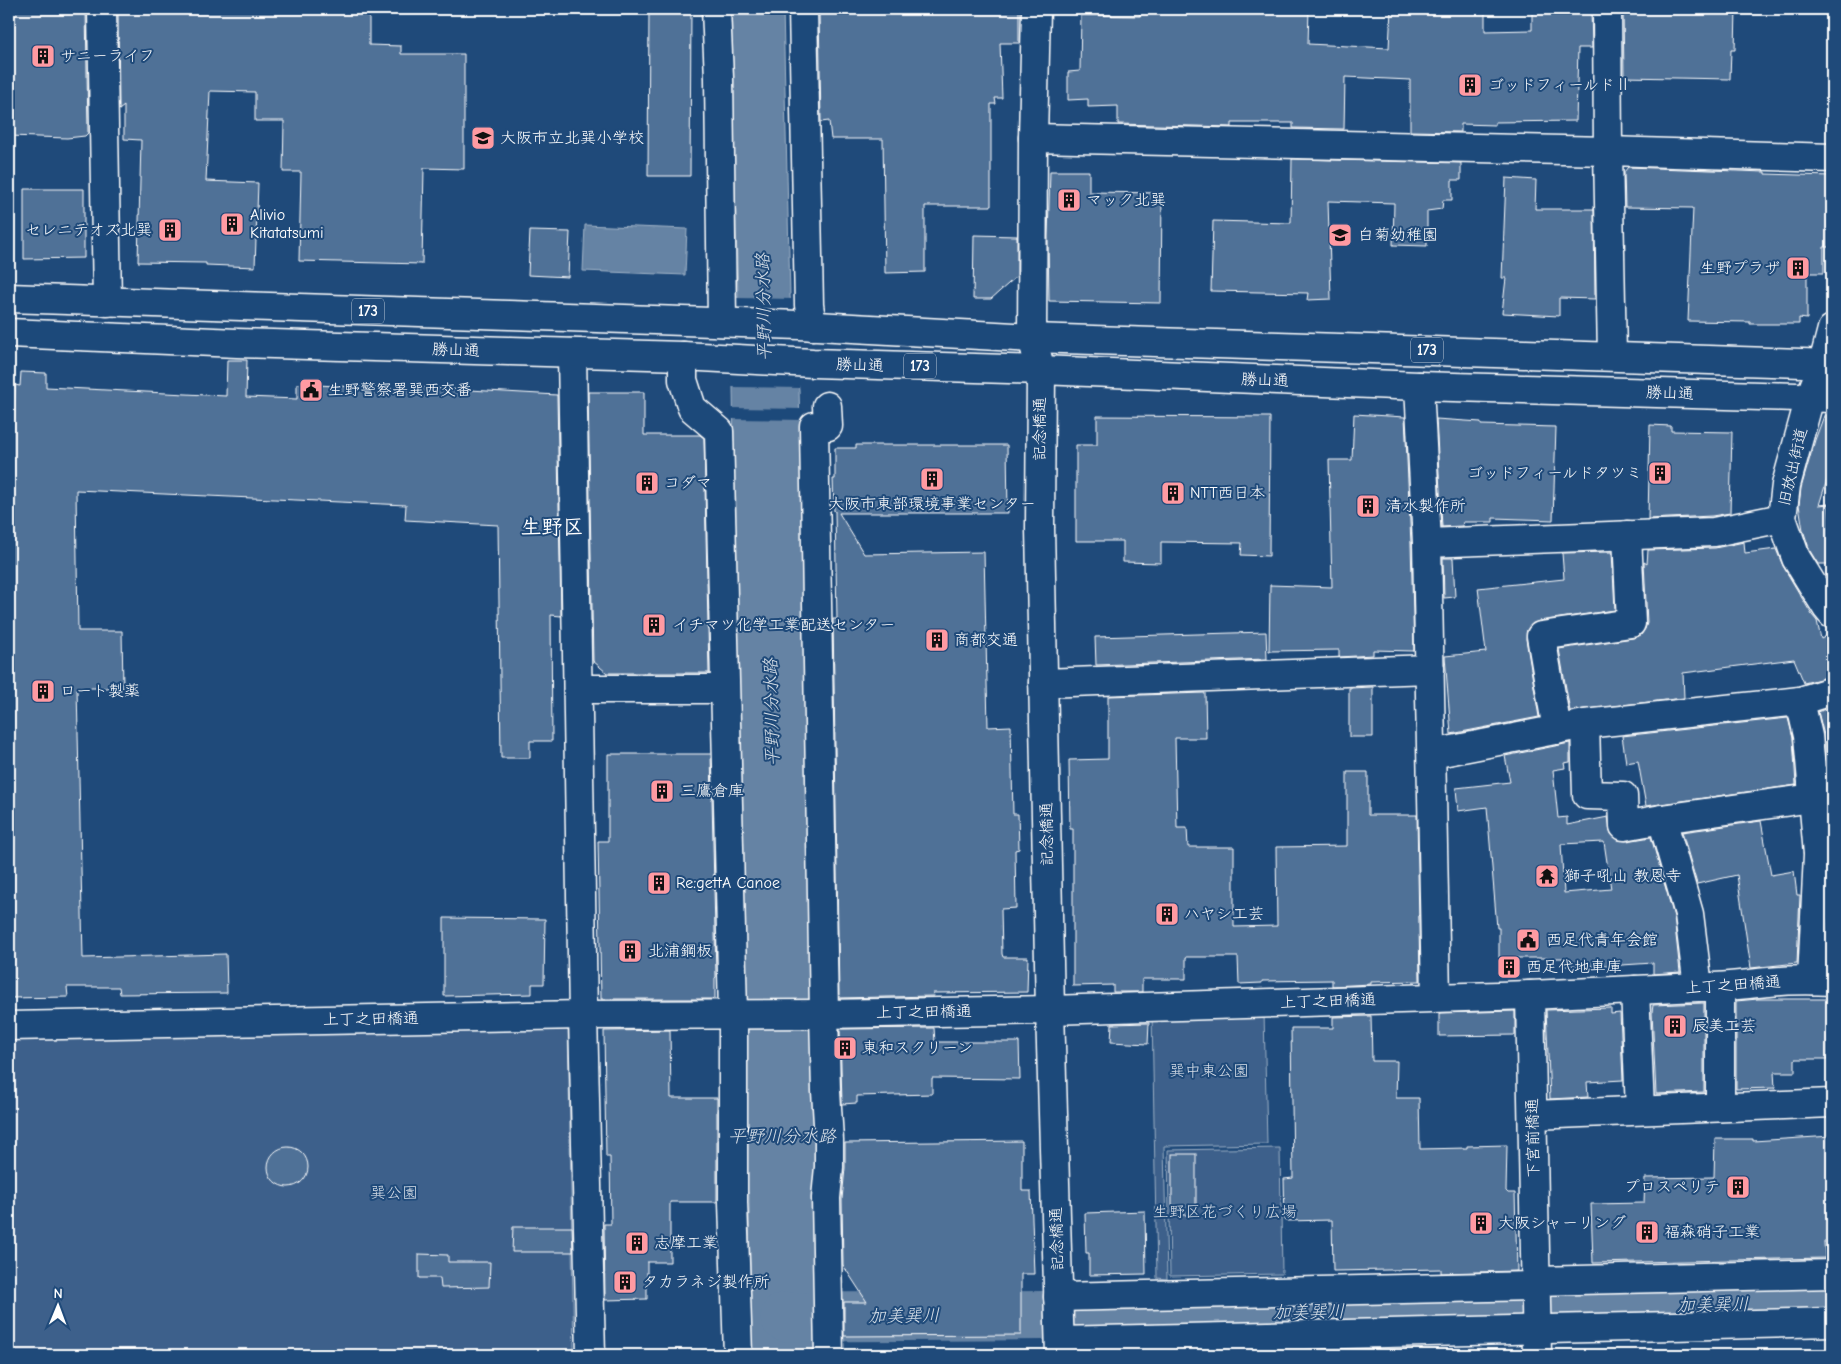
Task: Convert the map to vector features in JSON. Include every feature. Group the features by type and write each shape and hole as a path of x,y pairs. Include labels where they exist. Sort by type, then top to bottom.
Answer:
{"street":[{"path":"102,9 107,302"},
{"path":"716,9 725,322"},
{"path":"803,9 809,305 806,325"},
{"name":"記念橋通","path":"1036,9 1032,138 1032,338 1041,370 1040,528 1059,1326"},
{"path":"1607,9 1612,356"},
{"path":"1032,138 1832,158"},
{"name":"173","path":"9,298 806,325 1032,338 1827,364"},
{"path":"1827,364 1832,329"},
{"name":"勝山通","path":"9,333 572,354 683,356 813,363 1041,370 1419,386 1821,398"},
{"path":"572,354 583,1014 591,1355"},
{"path":"683,356 683,380 692,408 719,431 724,690 734,1014 733,1202 738,1355"},
{"name":"旧放出街道","path":"1827,364 1821,398 1786,485 1782,518 1796,558 1832,614"},
{"path":"1419,386 1428,543 1436,997"},
{"path":"828,406 828,426 814,426 822,1014 830,1166 826,1198 829,1355"},
{"path":"1428,543 1714,532 1782,518"},
{"path":"1558,730 1541,636 1631,623 1627,535"},
{"path":"1043,683 1430,669"},
{"path":"578,689 724,690"},
{"path":"1432,754 1585,724 1800,701 1832,691"},
{"path":"1800,701 1819,787 1818,854 1822,981"},
{"path":"1585,724 1587,795 1623,796 1624,826 1819,787"},
{"path":"1662,819 1709,988 1720,1107"},
{"name":"上丁之田橋通","path":"9,1026 583,1014 822,1014 1050,1010 1530,995 1709,988 1770,982 1822,981"},
{"path":"1635,990 1640,1110"},
{"name":"下宮前橋通","path":"1530,995 1536,1336"},
{"path":"1533,1115 1832,1103"},
{"path":"1059,1326 1536,1286 1832,1274"},
{"path":"1059,1326 1536,1336 1832,1322"}],"green space":[{"name":"巽中東公園","path":"1264,1013 1267,1144 1164,1146 1167,1279 1157,1278 1152,1015"},
{"name":"巽公園","path":"568,1027 574,1355 9,1355 9,1037"},
{"name":"生野区花づくり広場","path":"1280,1148 1282,1274 1170,1276 1168,1150"}],"water":[{"name":"平野川分水路","path":"730,9 783,9 790,296 799,390 824,1355 751,1355 749,1195 739,1170 742,997 733,387 738,294"},
{"path":"585,225 687,229 685,275 583,271"}],"pier":[{"path":"735,298 793,299 799,360 799,388 731,387"},
{"path":"731,408 802,409 803,420 731,419"}],"building":[{"name":"サニーライフ","path":"9,9 86,9 88,133 85,136 67,138 9,136"},
{"path":"118,9 369,9 369,45 401,46 401,54 464,54 464,169 424,168 422,264 299,261 301,172 283,172 284,121 255,121 255,92 210,91 206,181 258,183 255,267 206,265 206,263 138,262 141,140 124,139 124,106 119,110"},
{"path":"649,9 691,9 690,176 648,176"},
{"path":"874,9 1019,9 1019,43 1000,43 1002,98 995,98 996,104 991,104 991,206 925,206 925,272 885,273 883,139 831,139 829,121 821,122 819,11 874,12"},
{"path":"1140,9 1309,9 1308,44 1389,48 1391,9 1485,9 1485,31 1532,30 1532,9 1591,9 1592,48 1578,48 1576,121 1495,122 1495,125 1461,124 1461,132 1410,131 1410,80 1345,77 1344,129 1293,128 1293,123 1232,123 1232,127 1118,124 1118,106 1088,107 1088,99 1068,100 1068,72 1080,71 1081,15 1140,16"},
{"path":"1623,9 1736,9 1735,50 1731,50 1730,79 1624,77"},
{"path":"1292,159 1461,163 1461,180 1452,180 1452,200 1443,200 1442,209 1427,211 1427,246 1393,245 1394,203 1328,201 1331,299 1307,300 1308,293 1211,291 1213,221 1291,223"},
{"path":"1628,167 1831,176 1831,247 1824,247 1824,273 1807,273 1807,319 1799,318 1799,324 1688,321 1693,208 1625,207 1624,172"},
{"path":"1050,171 1089,171 1089,192 1162,193 1161,303 1049,301"},
{"path":"1506,178 1536,180 1535,209 1594,209 1595,299 1559,298 1559,316 1502,313 1506,278 1502,278"},
{"path":"24,189 84,189 84,258 24,259"},
{"path":"530,231 570,232 568,277 528,275"},
{"path":"974,235 1017,236 1017,276 991,299 973,299"},
{"name":"ロート製薬","path":"227,360 247,360 246,397 297,399 297,384 417,390 417,387 557,395 561,616 551,615 552,741 530,741 530,758 501,758 498,525 405,520 406,505 76,490 78,631 122,631 123,688 77,688 83,958 226,954 227,993 120,994 119,987 67,987 68,997 9,998 9,419 14,419 15,385 20,386 21,372 46,373 46,387 226,396"},
{"path":"588,392 644,392 644,435 700,435 704,438 709,673 607,673 593,661"},
{"path":"1825,413 1832,414 1832,464 1819,505 1829,504 1832,564 1818,564 1810,551 1803,530 1799,505 1801,488"},
{"path":"1354,414 1405,417 1414,651 1373,650 1373,655 1339,657 1339,650 1269,651 1270,585 1332,587 1329,460 1352,460"},
{"name":"NTT西日本","path":"1097,416 1270,417 1269,556 1241,555 1242,543 1161,542 1161,563 1123,562 1123,541 1076,541 1076,445 1097,445"},
{"path":"1436,419 1481,422 1481,425 1556,427 1553,520 1493,518 1493,522 1463,522 1462,526 1442,527"},
{"path":"1650,425 1671,426 1671,431 1732,432 1730,513 1712,516 1648,519"},
{"path":"856,445 1007,445 1008,513 839,513 864,554 984,552 988,727 1011,726 1013,814 1018,814 1019,849 1015,850 1016,908 1001,909 1002,954 1003,957 1028,957 1027,992 933,993 934,996 839,998 833,619 837,619 833,479 835,479 835,448 856,448"},
{"path":"1744,542 1745,553 1776,549 1783,566 1817,621 1821,639 1832,633 1832,676 1804,683 1794,659 1683,673 1684,698 1570,711 1559,649 1633,638 1641,635 1647,623 1644,562 1647,564 1648,550 1715,548"},
{"path":"1612,552 1615,610 1539,621 1532,624 1527,630 1526,639 1539,717 1451,734 1445,656 1486,652 1478,588 1564,579 1562,553"},
{"path":"1443,558 1453,558 1455,597 1444,598"},
{"path":"1266,632 1267,659 1096,665 1095,637"},
{"path":"1373,687 1373,737 1349,737 1349,688"},
{"path":"1205,693 1206,738 1175,738 1177,828 1187,828 1188,847 1234,847 1234,927 1277,926 1276,847 1347,846 1347,772 1368,772 1368,815 1417,815 1420,981 1371,982 1371,984 1332,986 1332,980 1262,981 1262,983 1239,984 1238,957 1186,957 1186,979 1142,979 1142,992 1113,992 1113,985 1073,986 1073,829 1070,829 1069,760 1108,759 1108,696"},
{"path":"1832,707 1832,765 1826,765 1824,735 1818,712"},
{"path":"1788,718 1793,738 1796,785 1646,806 1638,761 1626,763 1622,736"},
{"path":"1570,743 1570,762 1564,763 1565,768 1553,770 1558,818 1567,817 1567,825 1608,817 1611,834 1618,840 1627,841 1651,837 1674,917 1680,972 1653,974 1653,963 1591,967 1591,965 1563,966 1563,958 1499,958 1499,928 1497,928 1487,807 1458,811 1456,788 1510,782 1505,756","holes":["1604,842 1611,889 1564,893 1561,844"]},
{"path":"608,754 711,754 715,999 601,999 598,841 608,841"},
{"path":"1761,821 1771,875 1794,871 1797,895 1800,895 1797,963 1751,968 1737,875 1697,884 1682,832"},
{"path":"444,918 545,919 544,984 532,984 532,994 444,996"},
{"path":"1758,999 1832,999 1832,1059 1795,1059 1795,1072 1774,1072 1775,1088 1736,1089 1736,1001"},
{"path":"1704,1003 1704,1092 1656,1094 1653,1005"},
{"path":"1611,1008 1611,1014 1620,1013 1623,1080 1587,1082 1588,1097 1550,1099 1546,1010"},
{"path":"1515,1011 1515,1035 1439,1036 1439,1013"},
{"path":"1371,1016 1372,1061 1397,1061 1396,1098 1419,1098 1420,1149 1507,1145 1506,1191 1508,1193 1515,1193 1517,1271 1441,1273 1441,1269 1333,1271 1332,1220 1285,1221 1284,1179 1293,1178 1291,1028 1333,1028 1333,1017"},
{"path":"1149,1023 1148,1044 1111,1042 1112,1024"},
{"path":"934,1028 935,1042 1019,1042 1020,1079 932,1078 932,1094 857,1096 857,1103 842,1104 840,1029"},
{"path":"670,1030 671,1098 717,1098 717,1202 670,1202 670,1262 647,1262 647,1299 605,1300 604,1224 611,1224 610,1157 606,1157 604,1031"},
{"path":"1832,1136 1832,1241 1824,1242 1825,1258 1593,1263 1591,1204 1644,1203 1645,1178 1714,1177 1715,1139 1753,1139 1753,1141"},
{"path":"1022,1141 1022,1191 1031,1191 1034,1274 1021,1274 1021,1335 844,1336 844,1302 867,1302 843,1265 842,1199 845,1143"},
{"path":"288,1147 302,1153 308,1167 302,1181 288,1187 274,1181 268,1167 274,1153"},
{"path":"1172,1154 1196,1154 1196,1215 1172,1215"},
{"path":"1145,1211 1146,1274 1089,1275 1089,1253 1086,1253 1085,1213"},
{"path":"513,1227 572,1227 573,1252 512,1252"},
{"path":"419,1254 448,1255 448,1262 490,1262 489,1287 441,1288 440,1278 419,1278"}],"waterway":[{"name":"加美巽川","path":"785,1317 1047,1316 1832,1302"}],"place":[{"name":"サニーライフ","path":"43,56"},
{"name":"ゴッドフィールドⅡ","path":"1470,85"},
{"name":"大阪市立北巽小学校","path":"483,138"},
{"name":"マック北巽","path":"1069,200"},
{"name":"Alivio Kitatatsumi","path":"232,224"},
{"name":"セレニテオズ北巽","path":"170,230"},
{"name":"白菊幼稚園","path":"1340,235"},
{"name":"生野プラザ","path":"1798,268"},
{"name":"生野警察署巽西交番","path":"311,390"},
{"name":"ゴッドフィールドタツミ","path":"1660,473"},
{"name":"大阪市東部環境事業センター","path":"932,479"},
{"name":"コダマ","path":"647,483"},
{"name":"NTT西日本","path":"1173,493"},
{"name":"清水製作所","path":"1368,506"},
{"name":"イチマツ化学工業配送センター","path":"654,625"},
{"name":"商都交通","path":"937,640"},
{"name":"ロート製薬","path":"43,691"},
{"name":"三鷹倉庫","path":"662,791"},
{"name":"獅子吼山 教恩寺","path":"1547,876"},
{"name":"Re:gettA Canoe","path":"659,883"},
{"name":"ハヤシ工芸","path":"1167,914"},
{"name":"西足代青年会館","path":"1528,940"},
{"name":"北浦鋼板","path":"630,951"},
{"name":"西足代地車庫","path":"1509,967"},
{"name":"辰美工芸","path":"1675,1026"},
{"name":"東和スクリーン","path":"845,1048"},
{"name":"プロスペリテ","path":"1738,1187"},
{"name":"大阪シャーリング","path":"1481,1223"},
{"name":"福森硝子工業","path":"1647,1232"},
{"name":"志摩工業","path":"637,1243"},
{"name":"タカラネジ製作所","path":"625,1282"}],"district":[{"name":"生野区","path":"552,527"}]}
